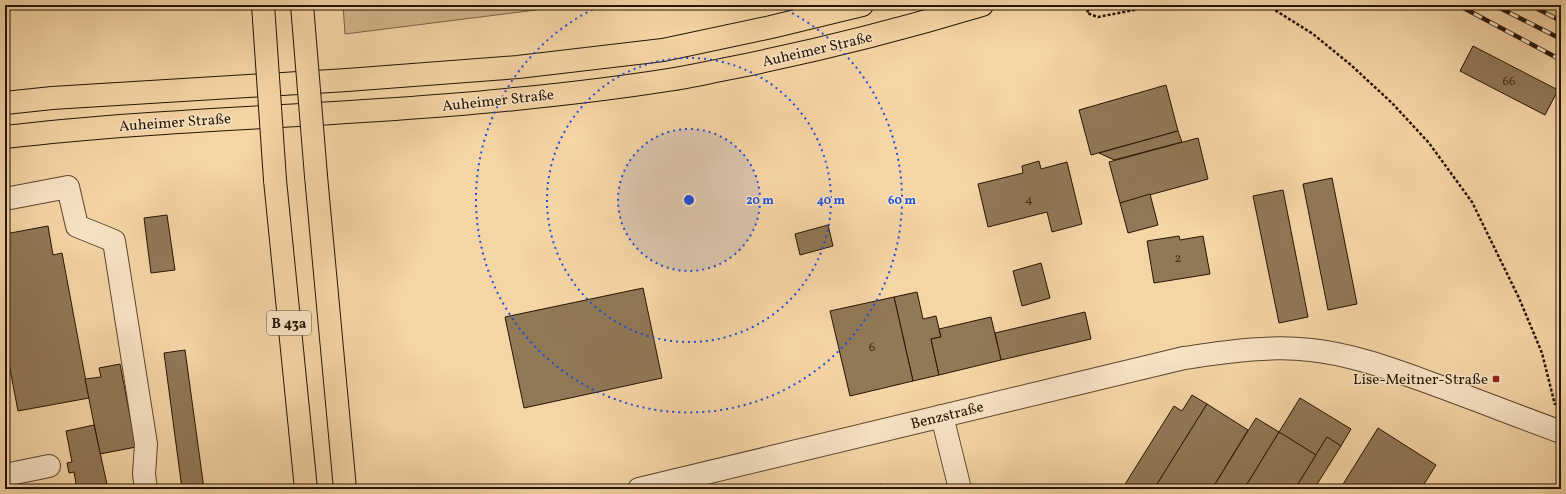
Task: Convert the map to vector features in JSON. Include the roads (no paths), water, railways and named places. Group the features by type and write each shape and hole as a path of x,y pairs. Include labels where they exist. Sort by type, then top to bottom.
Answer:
{"main road":[{"name":"B 43a","path":"262,5 274,180 306,489"},
{"name":"B 43a","path":"302,5 345,489"},
{"name":"Auheimer Straße","path":"5,103 52,98 347,80 518,67 663,50 771,27 862,5"},
{"name":"Auheimer Straße","path":"5,137 66,130 170,122 350,113 515,99 668,80 772,60 889,32 982,5"}],"street":[{"path":"5,199 68,187 77,226 114,241 146,444 144,474 146,489"},
{"name":"Benzstraße","path":"639,489 1184,358 1257,349 1310,350 1357,359 1391,369 1486,403 1560,432"},
{"path":"942,416 960,489"},
{"path":"5,475 49,466"}],"railway":[{"path":"1458,5 1561,60"},
{"path":"1494,5 1561,39"},
{"path":"1530,5 1561,21"}],"place":[{"name":"Lise-Meitner-Straße","path":"1496,379"}]}
